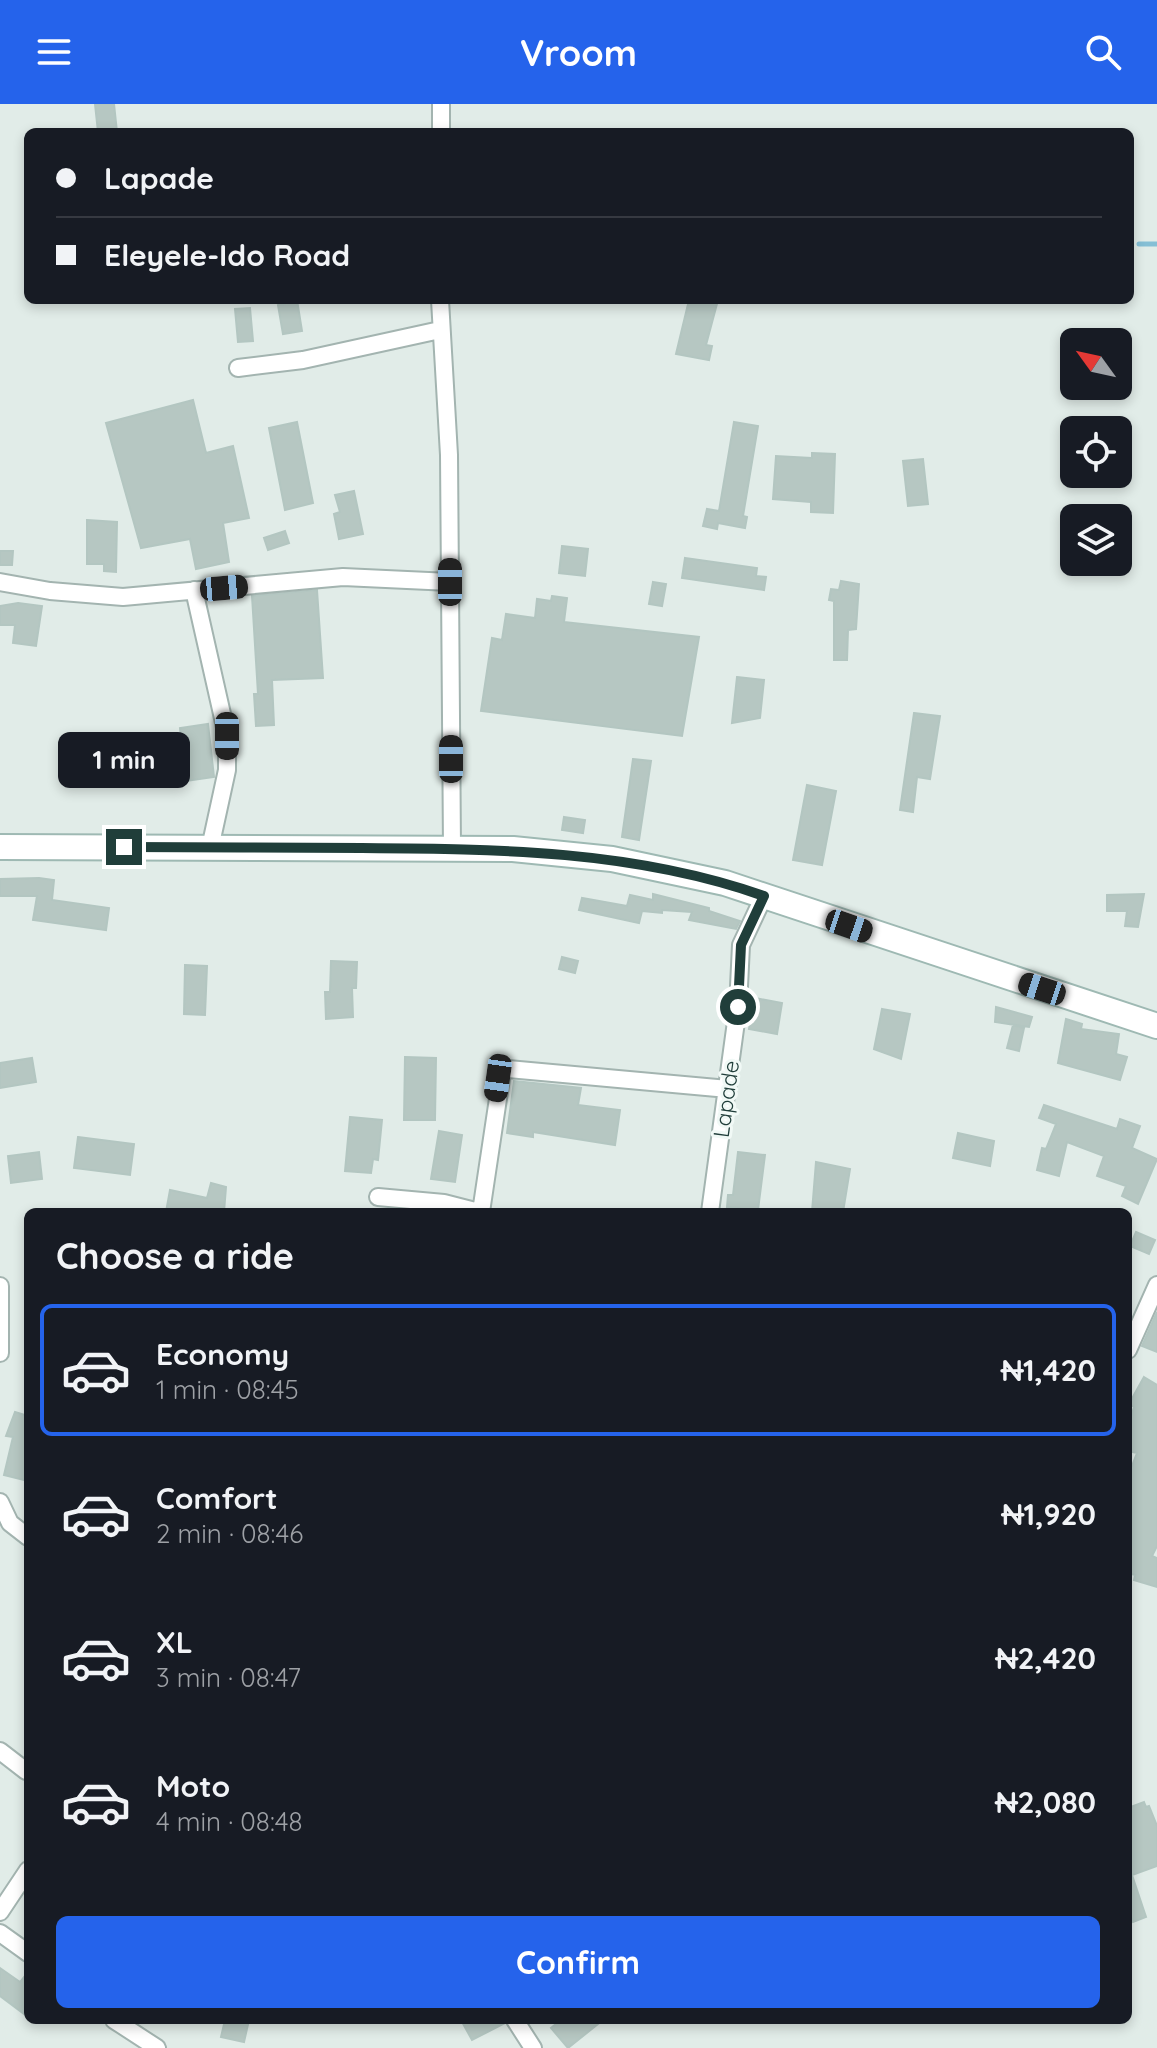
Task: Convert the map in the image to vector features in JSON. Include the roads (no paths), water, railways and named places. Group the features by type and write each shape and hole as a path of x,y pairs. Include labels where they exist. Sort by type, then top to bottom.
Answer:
{"main road":[{"path":"0,847 513,849 612,859 725,883 1157,1026"}],"street":[{"path":"441,104 441,128"},
{"path":"440,304 449,455 452,848"},
{"path":"238,368 303,360 440,330"},
{"path":"0,582 50,591 123,597 343,577 450,582"},
{"path":"194,590 227,736 227,770 210,848"},
{"name":"Lapade","path":"711,1208 738,1007 741,945 764,896"},
{"path":"481,1208 502,1072 508,1069 728,1089"},
{"path":"378,1197 444,1203 464,1208"},
{"path":"1132,1341 1157,1285"},
{"path":"0,1286 0,1353"},
{"path":"0,1502 10,1523 24,1534"},
{"path":"0,1751 24,1769"},
{"path":"0,1912 24,1876"},
{"path":"0,1933 24,1950"},
{"path":"120,2024 157,2048"},
{"path":"518,2024 533,2048"}],"waterway":[{"path":"1139,244 1157,244"}]}
